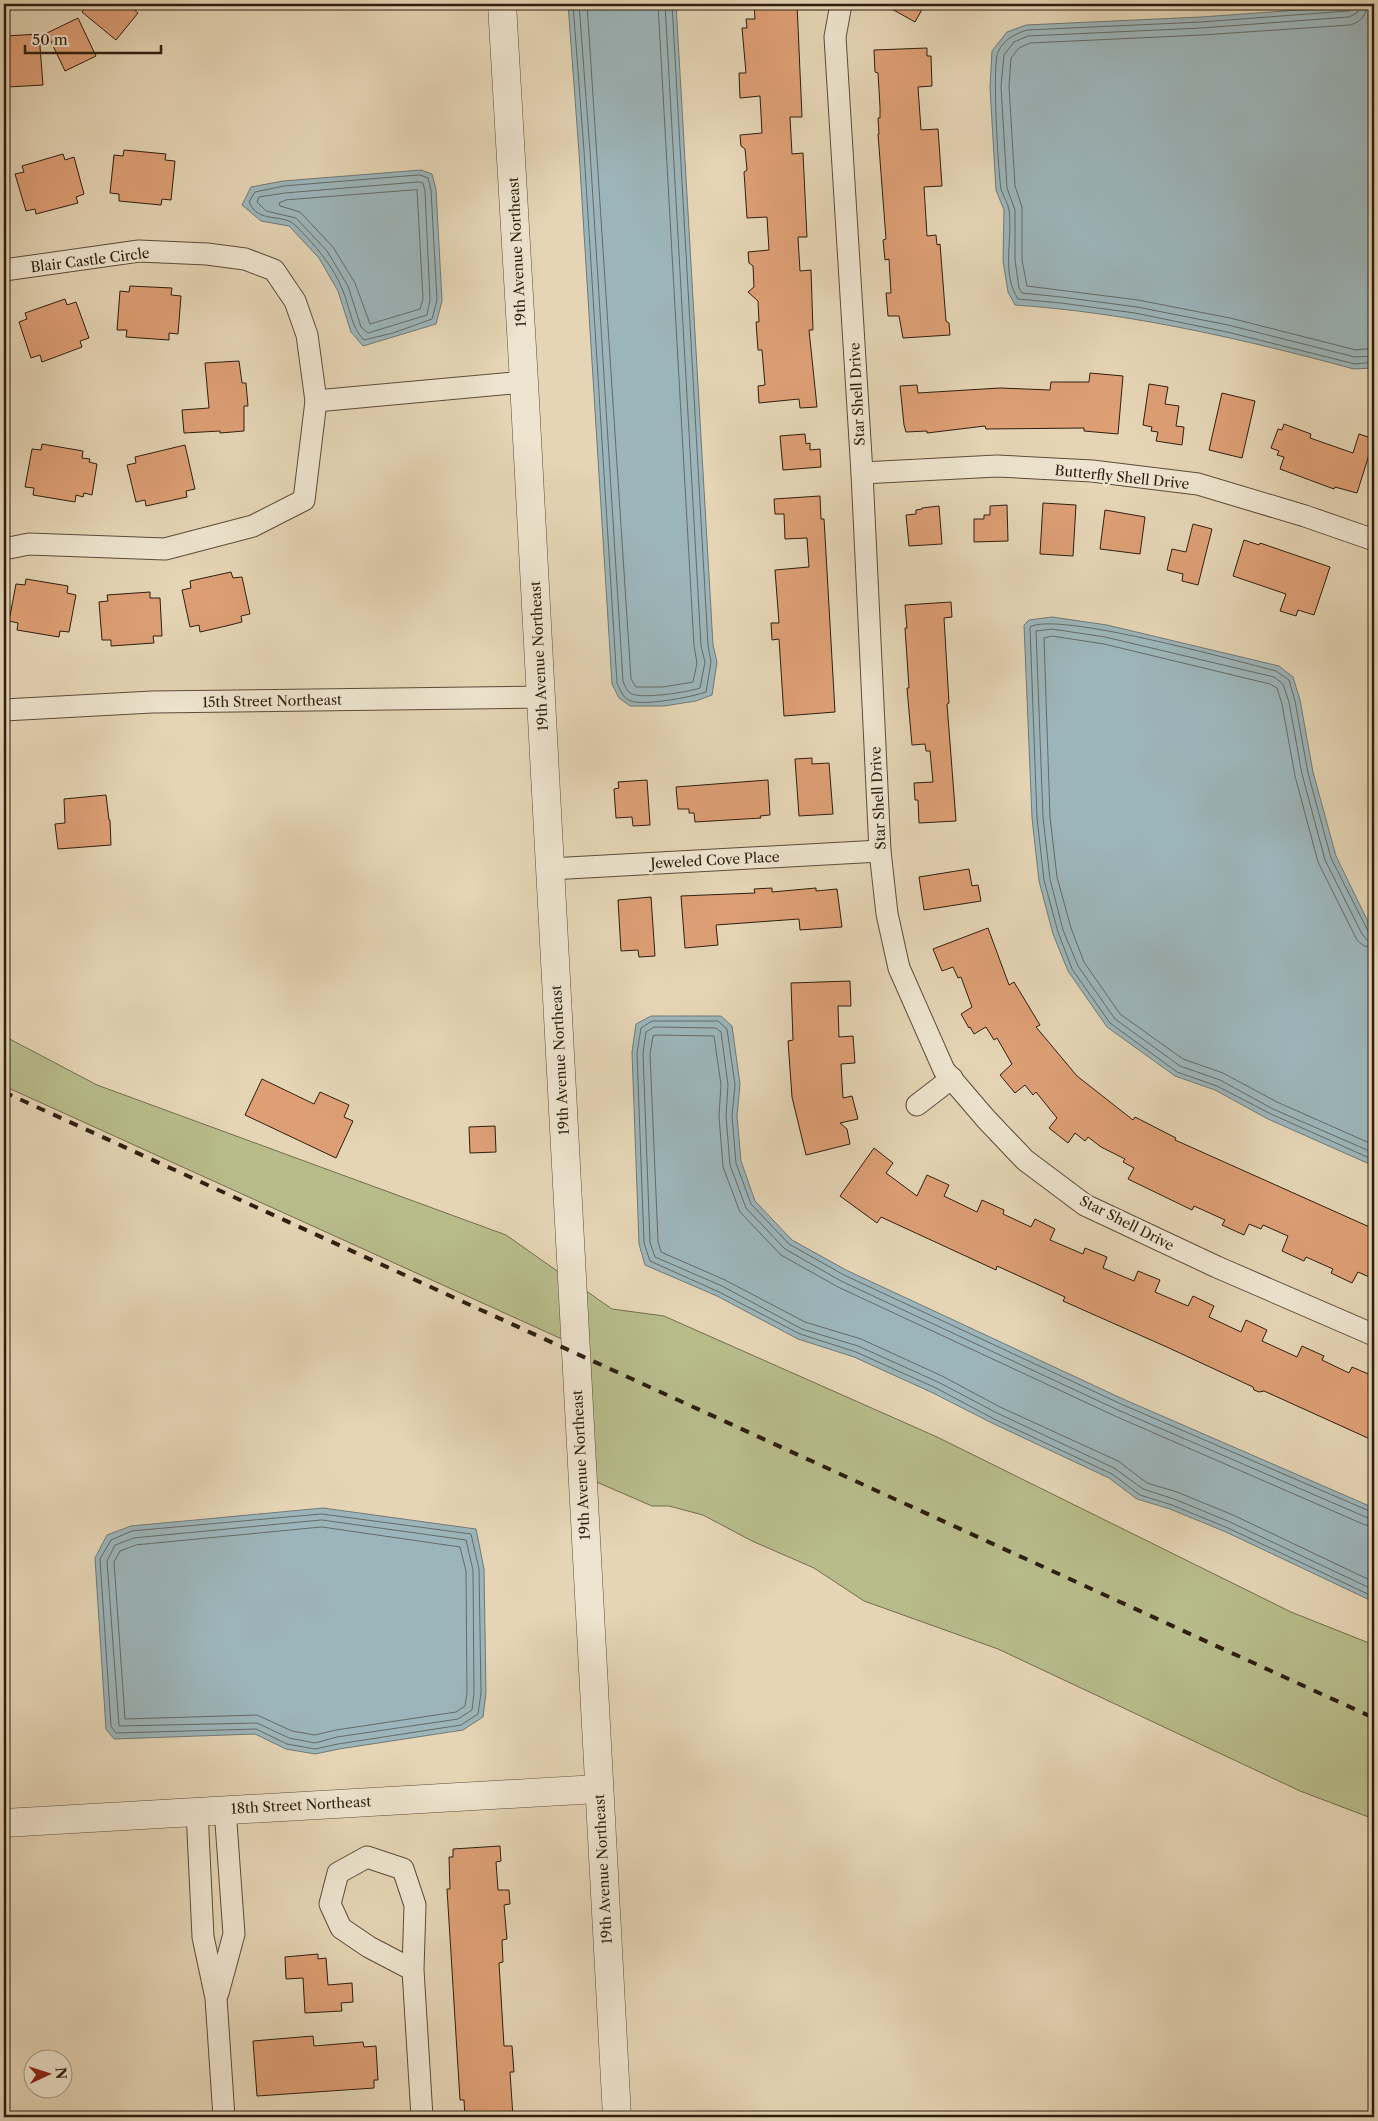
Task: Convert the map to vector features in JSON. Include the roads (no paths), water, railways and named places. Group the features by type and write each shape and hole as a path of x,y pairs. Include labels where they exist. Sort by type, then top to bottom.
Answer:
{"street":[{"name":"19th Avenue Northeast","path":"502,4 617,2117"},
{"name":"Star Shell Drive","path":"841,4 835,37 862,473 880,851 887,914 899,968 944,1070 986,1119 1025,1160 1084,1204 1217,1267 1374,1335"},
{"name":"Blair Castle Circle","path":"4,270 139,251 206,254 245,259 274,270 296,301 307,335 316,401 304,500 253,526 165,549 29,544 4,549"},
{"path":"316,401 524,382"},
{"name":"Butterfly Shell Drive","path":"862,473 997,466 1092,471 1198,484 1305,516 1374,540"},
{"name":"15th Street Northeast","path":"4,710 152,702 541,697"},
{"name":"Jeweled Cove Place","path":"550,869 880,851"},
{"path":"917,1105 952,1078"},
{"name":"18th Street Northeast","path":"4,1823 598,1789"},
{"path":"216,1998 234,1934 225,1810"},
{"path":"197,1811 203,1937 216,1998 224,2117"},
{"path":"413,1970 369,1947 341,1928 330,1904 338,1873 367,1857 403,1869 415,1905 413,1970 422,2117"}],"water":[{"path":"568,4 676,4 713,645 717,662 712,695 696,701 664,706 630,706 619,698 612,684"},
{"path":"1374,6 1374,363 1372,368 1354,369 1271,347 1144,321 1101,314 1015,305 1008,292 1003,261 1004,210 996,190 990,87 992,51 1007,32 1026,25 1201,17"},
{"path":"421,170 432,174 436,189 442,301 436,324 363,346 351,332 338,291 319,258 289,226 261,221 242,205 251,187 283,181"},
{"path":"1052,617 1107,625 1279,666 1293,677 1300,700 1313,772 1336,856 1374,934 1374,1166 1268,1119 1215,1090 1175,1076 1107,1027 1068,971 1053,934 1039,881 1032,818 1024,625 1029,620"},
{"path":"651,1016 721,1016 732,1026 740,1084 737,1116 741,1161 755,1201 792,1240 846,1270 1123,1399 1374,1508 1374,1602 1226,1532 1170,1509 1137,1499 1109,1478 933,1393 854,1357 798,1339 717,1296 645,1265 639,1244 632,1052 636,1024"},
{"path":"323,1508 476,1529 484,1569 486,1693 483,1717 463,1730 315,1754 286,1749 255,1734 114,1739 106,1729 95,1558 107,1535 131,1526"}],"railway":[{"path":"4,1092 1374,1718"}]}
